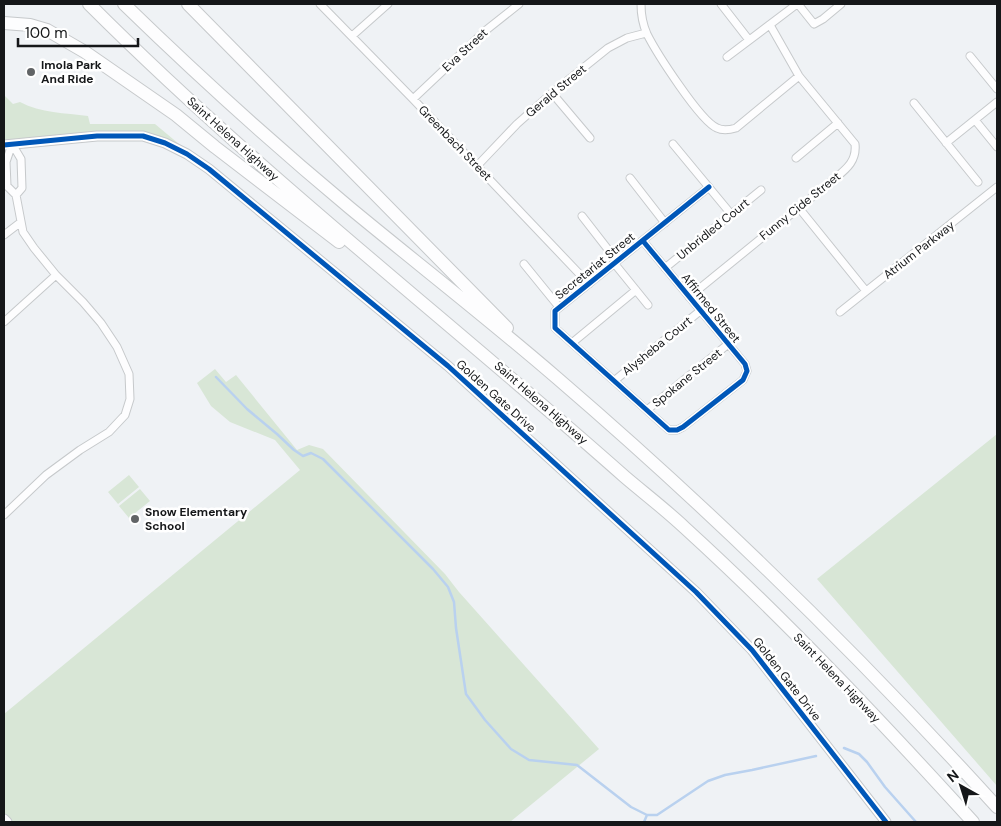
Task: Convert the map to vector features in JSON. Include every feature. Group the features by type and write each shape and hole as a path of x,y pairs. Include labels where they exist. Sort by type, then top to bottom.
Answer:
{"highway":[{"name":"Saint Helena Highway","path":"89,4 176,88 254,159 522,386 684,527 736,576 883,725 973,822"},
{"name":"Saint Helena Highway","path":"124,4 210,86 275,144 555,376 704,510 802,604 903,706 997,808"},
{"path":"188,4 555,376"},
{"path":"4,23 30,25 46,30 85,52 134,84 332,236 522,386"}],"street":[{"name":"Greenbach Street","path":"320,4 413,98 589,284"},
{"path":"352,36 388,4"},
{"name":"Eva Street","path":"413,98 485,31 518,4"},
{"path":"641,4 646,33 676,81 715,128 728,130 736,128 799,76"},
{"path":"720,4 750,40"},
{"path":"727,57 798,4 814,24 841,4"},
{"name":"Funny Cide Street","path":"689,297 850,165 856,154 854,144 799,76 770,25"},
{"name":"Gerald Street","path":"477,166 517,124 608,48 627,38 646,33"},
{"path":"970,56 997,89"},
{"path":"552,93 590,138"},
{"path":"946,143 997,102"},
{"path":"914,103 978,182"},
{"path":"975,120 997,148"},
{"path":"796,158 838,123"},
{"name":"Golden Gate Drive","path":"8,144 97,136 143,136 165,143 187,154 209,169 448,366 696,592 752,650 886,822"},
{"path":"4,516 46,476 80,450 110,432 125,415 130,399 129,374 117,347 80,297 56,275 34,248 24,232 16,195 7,186 6,162 8,144"},
{"path":"8,144 21,160 22,188 16,195"},
{"path":"673,144 731,214"},
{"path":"630,178 665,223"},
{"name":"Secretariat Street","path":"669,430 555,328 555,311 709,187"},
{"name":"Atrium Parkway","path":"840,312 997,187"},
{"name":"Unbridled Court","path":"665,268 761,190"},
{"path":"799,208 866,291"},
{"path":"582,216 648,305"},
{"path":"4,235 21,222"},
{"name":"Affirmed Street","path":"642,240 745,364 747,372 743,380 683,427 669,430"},
{"path":"524,264 560,307"},
{"path":"4,322 56,275"},
{"path":"572,343 636,290"},
{"name":"Alysheba Court","path":"614,381 700,311"},
{"name":"Spokane Street","path":"648,410 728,345"},
{"path":"4,819 7,822"}],"green space":[{"path":"4,95 13,104 20,102 45,110 88,116 90,124 155,124 209,169 143,136 4,145"},
{"path":"215,369 226,382 236,375 297,450 309,445 323,449 445,574 599,749 510,822 7,822 4,819 4,714 300,470 275,440 230,422 211,406 197,383"},
{"path":"997,434 997,786 817,579"},
{"path":"129,475 139,487 118,504 108,492"},
{"path":"140,489 150,501 129,518 119,506"}],"waterway":[{"path":"216,377 247,409 294,450 303,456 311,453 323,459 433,569 448,587 454,602 466,694 485,720 511,749 529,760 577,765 631,807 647,815 644,822"},
{"path":"844,748 859,754 867,762 885,787 916,822"},
{"path":"647,815 657,815 708,781 725,775 816,756"}],"cycle path":[{"path":"4,145 97,136 143,136 165,143 187,154 209,169 448,366 696,592 752,650 886,822"},
{"path":"643,241 745,364 747,371 743,380 677,430 669,430 555,328 555,311 709,187"}],"place":[{"name":"Imola Park And Ride","path":"31,72"},
{"name":"Snow Elementary School","path":"135,519"}]}
